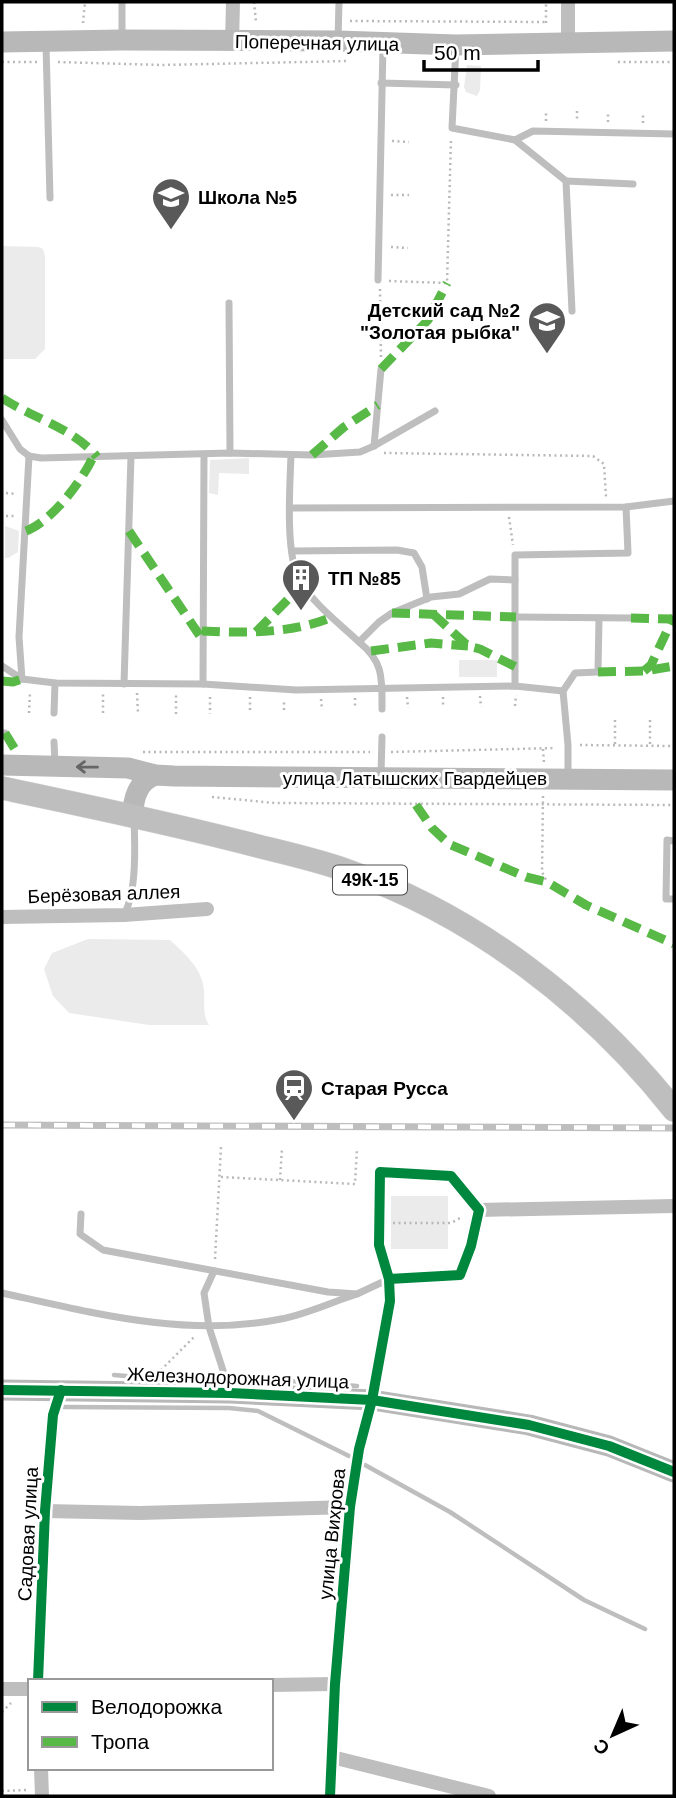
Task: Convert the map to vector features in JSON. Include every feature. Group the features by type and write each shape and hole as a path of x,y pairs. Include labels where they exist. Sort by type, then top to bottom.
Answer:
{"main road":[{"name":"Поперечная улица","path":"2,42 46,51 122,40 232,42 338,31 383,52 456,46 674,41"},
{"name":"улица Латышских Гвардейцев","path":"2,765 128,768 155,775 674,780"},
{"path":"133,815 136,794 145,781 155,775"},
{"name":"49К-15","path":"2,788 133,815 349,871 425,904 512,957 593,1021 649,1079 674,1110"},
{"name":"Железнодорожная улица","path":"2,1390 230,1393 372,1400 529,1425 609,1446 674,1472"}],"street":[{"path":"232,42 233,2"},
{"path":"568,2 568,42"},
{"name":"Берёзовая аллея","path":"2,917 124,915 207,909"},
{"name":"улица Вихрова","path":"330,1796 335,1684 350,1507 359,1449 372,1400 390,1301 389,1279 379,1245 380,1172 451,1176 479,1210"},
{"path":"389,1279 460,1275 471,1246 479,1210 674,1206"},
{"name":"Садовая улица","path":"38,1679 45,1511 53,1415 61,1390"},
{"path":"45,1511 140,1513 350,1507"},
{"path":"273,1685 335,1684"},
{"path":"2,1689 28,1689"},
{"path":"332,1757 489,1796"},
{"path":"41,1770 42,1793"}],"lane":[{"path":"122,2 122,40"},
{"path":"338,31 339,2"},
{"path":"456,46 452,128 515,140 565,181 633,184"},
{"path":"46,51 50,198"},
{"path":"378,280 383,52"},
{"path":"381,83 456,85"},
{"path":"515,140 533,131 674,134"},
{"path":"565,181 572,312"},
{"path":"229,303 230,453"},
{"path":"374,446 381,369"},
{"path":"2,420 20,449 29,456 230,453 291,455 360,452 435,411"},
{"path":"204,455 207,685"},
{"path":"291,455 292,551 298,577 312,597 371,651 380,664 382,709"},
{"path":"26,680 19,637 29,456"},
{"path":"124,684 131,456"},
{"path":"290,509 626,508 674,501"},
{"path":"515,685 515,555 628,553 626,508"},
{"path":"292,551 397,550 414,553 422,567 427,599"},
{"path":"359,642 392,613 427,599 459,594 490,579 515,580"},
{"path":"516,617 631,618"},
{"path":"568,779 563,691 575,673 598,672 598,618"},
{"path":"2,666 26,680 55,683 176,684 296,690 515,685 563,691"},
{"path":"54,713 55,683"},
{"path":"381,777 382,737"},
{"path":"54,742 55,766"},
{"path":"124,915 130,895 135,842 133,815"},
{"path":"674,841 667,840 671,871 666,899 674,899"},
{"path":"81,1214 80,1234 103,1250 328,1292 357,1294"},
{"path":"214,1270 204,1293 209,1326 230,1393"},
{"path":"2,1293 130,1320 209,1326 282,1319 357,1294 389,1279"}],"path":[{"path":"83,23 85,2"},
{"path":"254,2 254,22 268,22"},
{"path":"546,2 546,28"},
{"path":"338,31 546,22"},
{"path":"2,62 46,51 162,65 383,52"},
{"path":"610,61 674,62"},
{"path":"381,369 378,280 447,284 452,128"},
{"path":"380,141 410,142"},
{"path":"380,194 409,195"},
{"path":"379,247 408,247"},
{"path":"374,446 382,453 593,456 604,464 607,508"},
{"path":"507,509 515,555"},
{"path":"26,680 29,713"},
{"path":"103,713 104,684"},
{"path":"137,684 138,714"},
{"path":"176,684 176,714"},
{"path":"207,685 210,714"},
{"path":"615,719 615,745"},
{"path":"650,719 650,746"},
{"path":"136,752 381,752 544,749 568,745 674,746"},
{"path":"544,749 544,763"},
{"path":"543,795 542,872 547,882"},
{"path":"212,797 275,803 674,805"},
{"path":"214,1270 222,1147"},
{"path":"280,1180 282,1148"},
{"path":"220,1177 355,1184 356,1148"},
{"path":"379,1224 451,1223 479,1210"},
{"path":"157,1375 186,1344 209,1326"},
{"path":"2,1791 42,1793"}],"shaded area":[{"path":"467,65 481,66 480,90 477,96 466,92 464,87"},
{"path":"2,246 43,249 45,349 35,359 2,359"},
{"path":"249,458 249,474 219,473 218,495 209,493 210,460"},
{"path":"5,526 19,531 18,552 8,558 5,558"},
{"path":"459,660 497,660 497,677 459,677"},
{"path":"88,939 170,940 192,962 200,976 209,1025 149,1025 69,1013 53,996 44,969 52,953"},
{"path":"391,1196 448,1196 448,1249 391,1249"}],"waterway":[{"path":"114,1375 151,1378 214,1377"},
{"path":"239,1377 357,1386"},
{"path":"64,1407 229,1408 258,1411 349,1456"},
{"path":"365,1465 450,1512 584,1600 645,1629"}],"railway":[{"path":"2,1125 674,1128"}],"marked path":[{"path":"381,369 428,320 447,283"},
{"path":"2,398 77,438 97,457"},
{"path":"312,455 344,427 378,405"},
{"path":"26,531 45,519 65,500 93,457"},
{"path":"129,531 202,639"},
{"path":"256,632 303,584"},
{"path":"392,613 516,617"},
{"path":"433,614 468,646 516,667"},
{"path":"644,671 651,665 674,616"},
{"path":"202,631 251,632 285,629 317,623 332,617"},
{"path":"631,618 672,619"},
{"path":"371,651 431,643 468,646"},
{"path":"598,672 644,671 674,666"},
{"path":"2,681 22,679"},
{"path":"5,733 16,751"},
{"path":"416,805 432,828 449,844 526,877 547,882 586,905 674,944"}],"cycle path":[{"path":"330,1796 335,1684 350,1507 359,1449 372,1400 390,1301 389,1279 379,1245 380,1172 451,1176 479,1210 471,1246 460,1275 389,1279"},
{"path":"2,1390 230,1393 372,1400 529,1425 609,1446 674,1472"},
{"path":"38,1679 45,1511 53,1415 61,1390"}],"place":[{"name":"Школа №5","path":"171,231"},
{"name":"Детский сад №2 \"Золотая рыбка\"","path":"547,355"},
{"name":"ТП №85","path":"301,612"},
{"name":"Старая Русса","path":"294,1122"}]}
